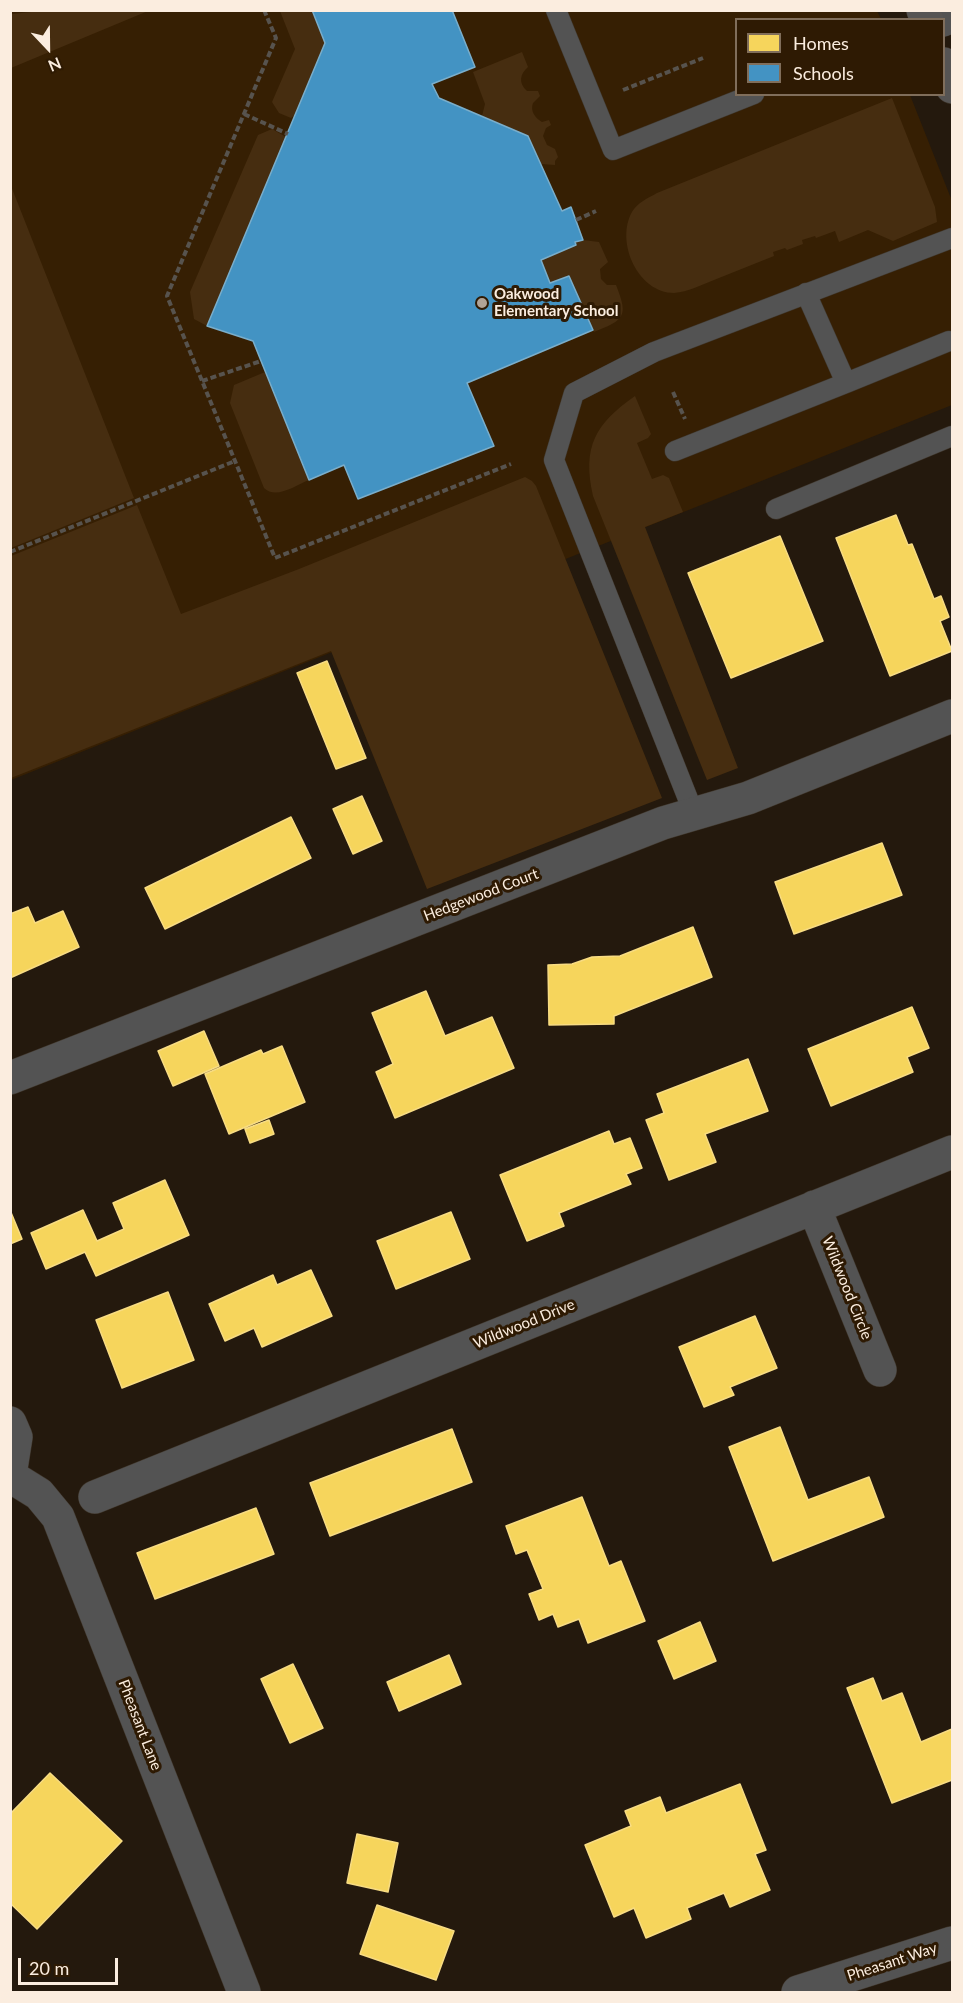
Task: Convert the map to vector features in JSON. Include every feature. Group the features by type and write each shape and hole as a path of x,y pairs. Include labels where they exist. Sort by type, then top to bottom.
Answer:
{"main road":[{"path":"945,67 952,87"}],"street":[{"name":"Hedgewood Court","path":"10,1078 663,823 748,798 952,716"},
{"name":"Wildwood Drive","path":"95,1497 952,1152"},
{"name":"Wildwood Circle","path":"814,1207 880,1370"},
{"path":"10,1423 16,1437 10,1476"},
{"name":"Pheasant Lane","path":"10,1476 39,1494 58,1517 244,1992"},
{"name":"Pheasant Way","path":"798,1992 952,1943"}],"lane":[{"path":"556,10 614,150 749,96"},
{"path":"694,814 554,460 574,393 654,352 952,238"},
{"path":"806,292 846,383"},
{"path":"675,451 949,340"},
{"path":"776,509 952,436"}],"path":[{"path":"264,10 276,38 167,296 275,558 511,464"},
{"path":"623,90 703,58"},
{"path":"244,114 288,134"},
{"path":"576,219 596,212"},
{"path":"202,381 261,361"},
{"path":"10,552 235,462"}],"shaded area":[{"path":"51,10 148,11 11,68 11,14"},
{"name":"Oakwood Elementary School","path":"11,11 877,11 880,18 735,18 735,96 910,96 952,201 952,405 11,780"},
{"path":"280,11 312,11 325,43 295,115 291,118 279,113 272,102 295,49"},
{"path":"522,52 528,67 523,73 521,82 527,91 538,91 540,96 533,103 533,111 542,122 549,120 551,125 546,128 543,136 547,145 555,149 558,157 555,165 541,164 528,136 482,116 485,104 473,72"},
{"path":"892,98 935,207 937,222 893,241 868,230 839,242 835,231 816,238 815,236 802,240 803,244 773,252 774,256 694,288 674,293 661,291 650,285 640,275 628,251 626,237 627,224 632,212 643,201 657,193"},
{"path":"272,129 286,137 207,326 194,319 190,292 258,135"},
{"path":"11,186 134,498 10,548"},
{"path":"583,240 599,242 608,262 600,269 601,279 607,285 616,285 623,311 618,320 594,332 569,276 550,283 541,260 576,246 575,242"},
{"path":"265,372 309,480 274,493 264,488 230,403 234,385"},
{"path":"635,396 651,434 637,443 652,479 663,475 669,478 683,512 645,527 738,768 707,780 593,496 589,464 595,438 610,417"},
{"path":"525,477 536,486 662,798 427,889 331,651 11,778 11,556 137,505 181,614 299,569"}],"building: Homes":[{"path":"896,515 908,545 912,544 934,599 941,596 949,617 940,621 952,651 890,676 836,538"},
{"path":"780,536 823,641 731,678 688,573"},
{"path":"327,661 366,758 336,769 297,673"},
{"path":"362,796 382,841 353,854 333,809"},
{"path":"291,817 311,858 165,929 145,888"},
{"path":"882,843 902,895 794,934 775,882"},
{"path":"28,907 35,923 63,911 79,947 10,978 10,914"},
{"path":"693,927 712,977 614,1016 614,1024 549,1025 548,965 572,964 592,957 620,956"},
{"path":"426,991 445,1036 492,1017 514,1068 395,1118 376,1072 393,1064 372,1013"},
{"path":"912,1007 929,1048 907,1057 913,1072 831,1106 808,1049"},
{"path":"204,1031 219,1066 173,1086 158,1051"},
{"path":"282,1046 305,1102 229,1134 205,1074 261,1050 263,1054"},
{"path":"748,1059 768,1111 705,1134 716,1162 669,1180 646,1120 664,1113 657,1094"},
{"path":"269,1120 274,1134 250,1143 245,1129"},
{"path":"609,1131 614,1144 630,1138 642,1168 626,1174 631,1184 559,1213 564,1226 527,1241 500,1175"},
{"path":"165,1180 189,1235 96,1276 85,1252 46,1269 31,1233 83,1210 97,1241 124,1229 113,1203"},
{"path":"10,1210 22,1239 10,1244"},
{"path":"451,1212 470,1259 396,1289 377,1241"},
{"path":"311,1270 332,1316 262,1347 254,1328 225,1341 209,1304 273,1275 277,1285"},
{"path":"168,1292 194,1360 122,1388 96,1320"},
{"path":"755,1316 777,1368 730,1387 734,1395 704,1407 679,1347"},
{"path":"780,1427 808,1500 869,1477 884,1517 773,1561 729,1447"},
{"path":"452,1429 472,1482 330,1536 310,1483"},
{"path":"582,1497 609,1566 621,1561 645,1621 588,1643 579,1619 558,1627 553,1614 539,1620 529,1594 543,1589 527,1550 516,1554 506,1526"},
{"path":"256,1508 274,1554 155,1599 137,1553"},
{"path":"700,1622 716,1661 674,1679 658,1641"},
{"path":"449,1655 461,1684 399,1711 387,1682"},
{"path":"293,1664 323,1728 290,1743 261,1679"},
{"path":"873,1678 882,1701 902,1693 921,1742 952,1729 952,1780 892,1803 847,1688"},
{"path":"50,1773 122,1841 37,1929 10,1903 10,1814"},
{"path":"740,1784 766,1850 755,1854 770,1890 730,1907 724,1893 687,1908 691,1919 646,1938 634,1908 614,1917 585,1845 631,1826 625,1811 660,1797 666,1813"},
{"path":"357,1834 398,1843 388,1892 347,1883"},
{"path":"377,1905 454,1931 436,1980 360,1954"}],"building: Schools":[{"path":"312,10 452,10 475,67 432,84 439,98 528,136 562,211 571,207 583,240 541,260 550,283 569,276 593,330 467,383 494,446 358,499 344,465 309,480 253,341 207,326 325,43"}],"place":[{"name":"Oakwood Elementary School","path":"482,303"}]}
